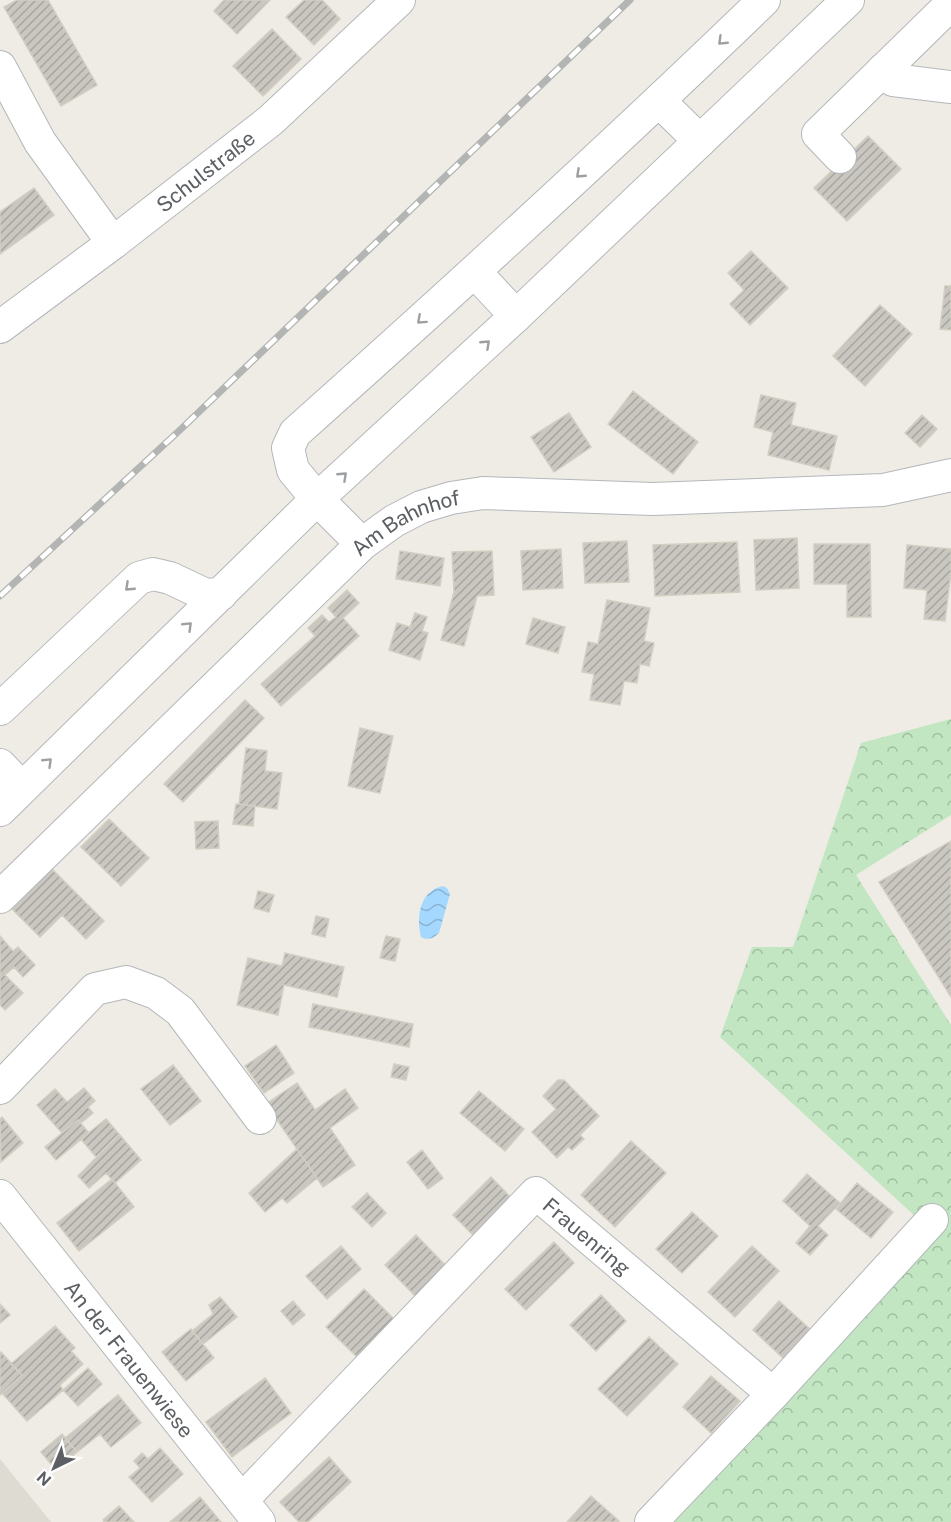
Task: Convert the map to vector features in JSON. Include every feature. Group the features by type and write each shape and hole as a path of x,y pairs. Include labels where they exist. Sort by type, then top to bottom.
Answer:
{"street":[{"name":"Schulstraße","path":"0,327 113,243 271,120 399,0"},
{"path":"363,544 317,499 292,470 288,448 295,433 475,272 764,0"},
{"path":"0,810 317,499 516,316 848,0"},
{"path":"840,157 818,134 951,4"},
{"path":"0,67 40,142 113,243"},
{"path":"883,70 893,80 951,87"},
{"path":"659,101 700,141"},
{"path":"475,272 516,316"},
{"name":"Am Bahnhof","path":"0,897 363,544 394,521 421,507 451,498 483,493 653,499 883,490 951,475"},
{"path":"0,709 139,578 153,574 170,578 206,595 221,594"},
{"path":"0,765 22,788"},
{"path":"0,1088 95,989 126,982 156,993 180,1011 260,1118"},
{"name":"Frauenring","path":"254,1516 536,1193 773,1394"},
{"name":"An der Frauenwiese","path":"0,1196 254,1516"},
{"path":"651,1522 773,1394 932,1220"}],"shaded area":[{"path":"0,1459 51,1522 0,1522"}],"green space":[{"path":"951,719 951,815 856,875 951,1025 951,1522 674,1522 651,1514 929,1229 720,1037 752,947 793,947 861,743"}],"water":[{"path":"443,886 450,894 439,933 426,939 421,937 419,914 421,906 429,893"}],"building":[{"path":"17,0 48,0 97,85 61,106 4,7"},
{"path":"224,0 270,0 237,34 214,11"},
{"path":"304,0 322,0 340,19 314,45 286,17"},
{"path":"272,29 301,59 263,96 233,66"},
{"path":"868,136 901,169 847,221 814,188"},
{"path":"34,188 54,215 0,254 0,212"},
{"path":"751,251 788,288 750,325 730,304 744,290 728,273"},
{"path":"945,286 951,286 951,330 940,329"},
{"path":"880,305 912,334 865,386 833,356"},
{"path":"633,391 698,442 673,474 608,424"},
{"path":"761,395 796,403 791,425 837,436 829,470 768,455 773,432 754,427"},
{"path":"569,413 591,447 554,472 531,437"},
{"path":"922,415 937,429 920,447 905,433"},
{"path":"797,538 799,588 756,590 754,540"},
{"path":"627,541 629,582 585,583 583,543"},
{"path":"737,542 740,592 655,596 653,545"},
{"path":"814,544 870,544 871,617 847,617 847,584 814,584"},
{"path":"907,545 951,549 951,572 945,621 924,619 927,590 904,588"},
{"path":"561,549 563,588 523,590 521,551"},
{"path":"400,551 444,558 440,586 396,579"},
{"path":"492,551 494,595 477,596 464,646 441,640 454,592 452,552"},
{"path":"347,590 359,603 343,618 359,636 281,706 261,684 315,636 308,628 322,615 329,622 336,617 328,608"},
{"path":"607,600 650,608 644,641 654,643 649,666 640,664 637,683 624,681 620,705 590,700 594,674 582,672 588,642 598,644"},
{"path":"415,613 427,617 422,631 428,633 420,660 389,650 397,623 410,627"},
{"path":"533,618 565,627 558,653 526,644"},
{"path":"245,700 264,718 183,802 164,784"},
{"path":"360,728 393,736 380,793 348,786"},
{"path":"246,748 267,751 265,771 282,773 277,809 239,804"},
{"path":"236,804 255,806 253,826 233,824"},
{"path":"109,819 149,858 121,886 81,847"},
{"path":"218,821 219,848 196,849 195,822"},
{"path":"951,841 951,997 879,882"},
{"path":"52,869 104,921 86,939 62,915 40,937 12,909"},
{"path":"258,891 274,895 269,912 254,908"},
{"path":"316,916 329,919 325,937 312,934"},
{"path":"0,936 13,951 18,947 35,965 23,977 14,967 5,975 23,993 5,1010 0,1005"},
{"path":"386,936 400,939 395,961 380,958"},
{"path":"285,953 344,967 337,997 284,985 278,1015 237,1005 248,958 282,966"},
{"path":"313,1004 413,1024 409,1047 309,1027"},
{"path":"276,1045 294,1073 264,1093 245,1066"},
{"path":"394,1064 409,1067 406,1080 391,1077"},
{"path":"173,1065 201,1101 170,1125 141,1089"},
{"path":"558,1080 564,1080 599,1116 580,1135 584,1139 572,1150 568,1147 557,1158 532,1132 556,1109 543,1096"},
{"path":"297,1083 315,1110 345,1089 358,1108 330,1128 355,1165 323,1187 266,1104"},
{"path":"84,1088 95,1101 88,1107 93,1113 81,1123 78,1120 62,1133 37,1105 55,1089 67,1102"},
{"path":"479,1091 524,1129 505,1151 460,1113"},
{"path":"2,1117 23,1143 1,1162 0,1119"},
{"path":"106,1119 119,1134 96,1157 81,1139"},
{"path":"78,1120 89,1133 56,1160 45,1147"},
{"path":"119,1134 141,1160 115,1183 106,1173 89,1188 78,1176"},
{"path":"631,1141 666,1173 615,1227 581,1195"},
{"path":"297,1149 317,1178 287,1203 282,1198 265,1212 249,1193"},
{"path":"422,1150 443,1178 428,1189 407,1162"},
{"path":"807,1174 840,1203 818,1226 828,1235 810,1255 796,1243 810,1226 783,1201"},
{"path":"491,1177 518,1205 480,1242 453,1215"},
{"path":"112,1179 134,1207 79,1251 57,1223"},
{"path":"857,1183 893,1212 871,1238 836,1209"},
{"path":"367,1193 386,1213 372,1227 352,1207"},
{"path":"692,1212 718,1236 682,1273 656,1249"},
{"path":"416,1235 451,1271 420,1301 385,1265"},
{"path":"554,1242 574,1263 526,1310 505,1289"},
{"path":"341,1246 361,1269 327,1299 306,1276"},
{"path":"752,1246 779,1271 735,1317 708,1292"},
{"path":"364,1289 395,1320 358,1358 326,1327"},
{"path":"601,1295 626,1321 596,1351 570,1325"},
{"path":"220,1297 237,1317 203,1344 192,1331 213,1314 209,1305"},
{"path":"293,1301 305,1315 293,1325 281,1311"},
{"path":"779,1301 811,1330 784,1359 753,1330"},
{"path":"0,1304 10,1315 0,1323"},
{"path":"55,1326 75,1348 71,1351 83,1364 60,1385 63,1390 27,1421 2,1393 22,1375 11,1364"},
{"path":"191,1329 214,1358 186,1381 162,1352"},
{"path":"649,1337 678,1364 627,1416 598,1389"},
{"path":"0,1353 22,1375 0,1395"},
{"path":"88,1368 102,1384 78,1406 63,1390"},
{"path":"711,1376 740,1401 711,1433 683,1407"},
{"path":"265,1378 291,1413 232,1457 206,1422"},
{"path":"118,1395 141,1423 111,1447 100,1434 77,1452 65,1438"},
{"path":"62,1434 77,1452 56,1470 41,1452"},
{"path":"160,1448 183,1474 152,1502 129,1477 140,1468 134,1461 142,1453 148,1459"},
{"path":"329,1457 351,1482 308,1522 299,1522 280,1502"},
{"path":"591,1496 619,1521 567,1522"},
{"path":"200,1497 221,1522 170,1522"},
{"path":"119,1506 134,1522 104,1522 103,1520"}],"railway":[{"path":"0,596 180,430 630,0"}]}
